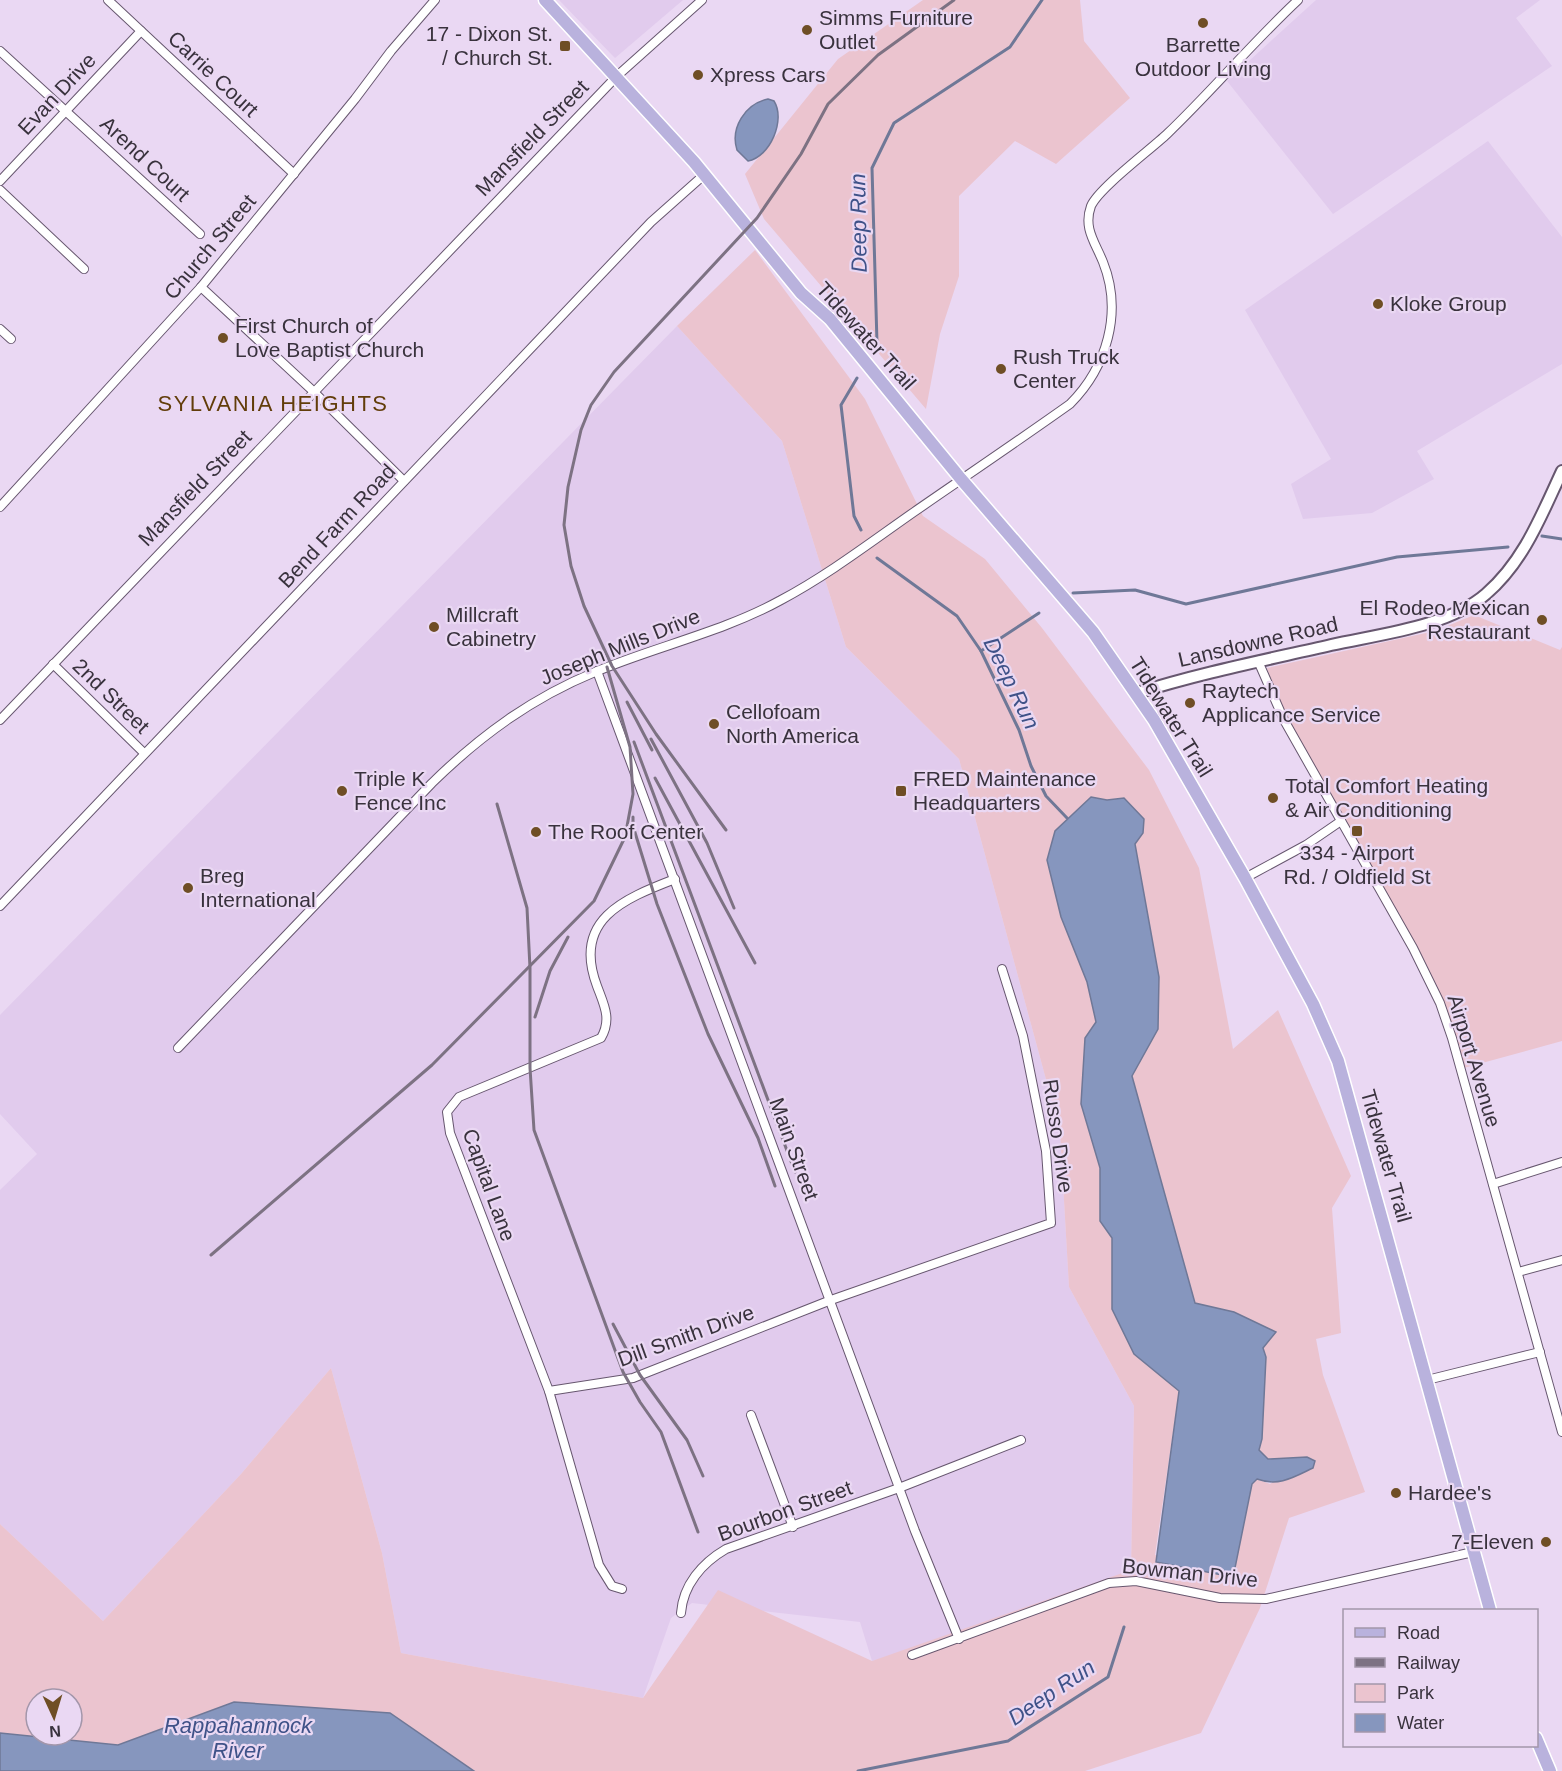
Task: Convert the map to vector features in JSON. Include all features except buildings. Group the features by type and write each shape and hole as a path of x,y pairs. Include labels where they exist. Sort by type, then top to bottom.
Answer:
{"main road":[{"name":"Tidewater Trail","path":"545,0 617,75 705,174 801,293 830,319 960,479 1067,599 1137,693 1245,878 1313,1004 1338,1061 1489,1609"},
{"name":"Lansdowne Road","path":"1137,693 1177,680 1411,627 1458,612 1473,604 1500,581 1526,548 1562,471"},
{"path":"1538,1743 1550,1771"}],"street":[{"name":"Carrie Court","path":"108,0 294,174"},
{"name":"Church Street","path":"0,507 201,287 355,99 391,51 435,0"},
{"name":"Mansfield Street","path":"0,720 617,75 702,0"},
{"name":"Joseph Mills Drive","path":"178,1048 462,753 527,705 597,671 716,628 781,600 854,554 1070,404 1092,379 1100,365 1109,334 1112,308 1108,277 1088,226 1094,201 1175,126 1298,0"},
{"name":"Evan Drive","path":"0,181 141,31"},
{"name":"Arend Court","path":"0,51 200,234"},
{"name":"Bend Farm Road","path":"0,906 651,222 705,174"},
{"path":"0,190 84,269"},
{"path":"201,287 404,481"},
{"path":"0,329 11,339"},
{"name":"Airport Avenue","path":"1258,661 1273,699 1413,948 1440,1003 1562,1432"},
{"name":"2nd Street","path":"53,664 144,753"},
{"name":"Main Street","path":"597,671 899,1488 959,1639"},
{"path":"1245,878 1306,845 1341,821"},
{"name":"Capital Lane","path":"622,1589 612,1586 599,1564 549,1391 450,1133 447,1112 459,1097 601,1038 608,1022 607,1011 592,972 590,952 595,933 606,914 618,903 640,891 675,879"},
{"name":"Russo Drive","path":"831,1300 1051,1222 1045,1143 1023,1036 1002,969"},
{"path":"1493,1184 1562,1162"},
{"path":"1518,1272 1562,1260"},
{"name":"Dill Smith Drive","path":"549,1391 633,1378 831,1300"},
{"path":"1427,1380 1540,1352"},
{"path":"751,1415 793,1527"},
{"name":"Bourbon Street","path":"681,1613 689,1584 714,1556 726,1549 899,1488 1021,1440"},
{"name":"Bowman Drive","path":"912,1656 1115,1582 1136,1581 1220,1598 1266,1599 1473,1552"}],"shaded area":[{"path":"559,0 683,0 615,58"},
{"path":"1316,0 1540,0 1516,18 1552,66 1333,214 1227,81"},
{"path":"1488,141 1562,237 1562,364 1417,451 1434,479 1372,513 1303,519 1291,484 1331,459 1245,310"},
{"path":"677,326 782,441 846,647 959,759 1060,1131 1069,1287 1134,1406 1131,1570 1100,1607 872,1661 860,1622 692,1603 671,1618 643,1698 401,1653 382,1553 331,1368 241,1474 103,1621 0,1524 0,1190 37,1154 0,1114 0,1015"}],"green space":[{"path":"923,0 1080,0 1084,41 1130,98 1056,164 1015,141 959,196 959,276 940,334 926,409 764,219 745,174 838,59"},
{"path":"755,250 865,399 923,516 985,559 1042,628 1149,770 1199,868 1233,1049 1278,1010 1351,1176 1332,1208 1341,1333 1316,1339 1323,1375 1365,1492 1289,1518 1260,1608 1201,1733 1085,1771 474,1771 390,1713 234,1702 118,1745 84,1742 84,1687 24,1687 24,1735 0,1733 0,1524 103,1621 241,1474 331,1368 382,1553 401,1653 643,1698 718,1590 872,1661 1131,1570 1134,1406 1069,1287 1060,1131 959,759 846,647 782,441 677,326","holes":["1123,798 1143,833 1135,844 1159,977 1158,1029 1132,1076 1195,1303 1234,1312 1275,1333 1263,1348 1266,1357 1262,1439 1259,1450 1267,1459 1307,1457 1270,1484 1257,1479 1252,1484 1235,1568 1194,1571 1155,1555 1179,1391 1134,1354 1112,1309 1112,1238 1100,1221 1100,1168 1081,1104 1085,1038 1096,1022 1087,982 1061,917 1047,860 1106,800"]},
{"path":"1474,615 1560,650 1562,647 1562,1041 1460,1069 1440,1003 1273,699 1267,668 1435,631"}],"water":[{"path":"768,99 774,101 777,109 778,118 774,137 763,153 748,161 737,150 735,142 738,126 741,118 752,106"},
{"path":"1091,797 1107,800 1124,798 1144,819 1143,833 1135,844 1159,977 1158,1029 1132,1076 1195,1303 1234,1312 1276,1332 1263,1348 1266,1357 1262,1439 1259,1450 1268,1459 1307,1457 1315,1461 1313,1468 1293,1478 1272,1482 1257,1479 1252,1484 1235,1568 1227,1576 1156,1562 1179,1391 1134,1354 1112,1309 1112,1238 1100,1221 1100,1168 1081,1104 1085,1038 1096,1022 1087,982 1061,917 1047,860 1055,831"},
{"name":"Rappahannock River","path":"234,1702 390,1713 474,1771 0,1771 0,1733 24,1735 24,1747 84,1747 84,1742 118,1745"}],"waterway":[{"name":"Deep Run","path":"877,343 872,168 894,123 1010,47 1042,0"},
{"name":"Deep Run","path":"857,378 841,405 854,516 861,530"},
{"path":"1542,536 1562,539"},
{"path":"1073,593 1135,590 1186,604 1397,557 1508,547"},
{"name":"Deep Run","path":"877,558 957,616 981,651 1019,730 1031,766 1046,796 1067,818"},
{"path":"981,651 1039,613"},
{"name":"Deep Run","path":"858,1771 1008,1741 1108,1677 1124,1627"}],"railway":[{"path":"726,830 656,734 612,666 584,606 571,566 564,525 568,487 581,430 591,405 614,372 757,218 801,154 828,104 878,55 954,0"},
{"path":"211,1255 432,1065 594,901 625,837 633,794 630,747 607,667"},
{"path":"627,702 652,750"},
{"path":"651,739 707,843 734,908"},
{"path":"634,742 795,1172"},
{"path":"655,778 755,963"},
{"path":"497,804 527,908 530,968 530,1068 534,1130 623,1372 661,1432 698,1532"},
{"path":"633,817 633,826 657,904 708,1034 758,1138 775,1186"},
{"path":"535,1017 550,971 568,937"},
{"path":"613,1324 640,1375 687,1440 703,1476"}],"place":[{"name":"Barrette Outdoor Living","path":"1203,23"},
{"name":"Simms Furniture Outlet","path":"807,30"},
{"name":"17 - Dixon St. / Church St.","path":"565,46"},
{"name":"Xpress Cars","path":"698,75"},
{"name":"Kloke Group","path":"1378,304"},
{"name":"First Church of Love Baptist Church","path":"223,338"},
{"name":"Rush Truck Center","path":"1001,369"},
{"name":"El Rodeo Mexican Restaurant","path":"1542,620"},
{"name":"Millcraft Cabinetry","path":"434,627"},
{"name":"Raytech Applicance Service","path":"1190,703"},
{"name":"Cellofoam North America","path":"714,724"},
{"name":"Triple K Fence Inc","path":"342,791"},
{"name":"FRED Maintenance Headquarters","path":"901,791"},
{"name":"Total Comfort Heating & Air Conditioning","path":"1273,798"},
{"name":"334 - Airport Rd. / Oldfield St","path":"1357,831"},
{"name":"The Roof Center","path":"536,832"},
{"name":"Breg International","path":"188,888"},
{"name":"Hardee's","path":"1396,1493"},
{"name":"7-Eleven","path":"1546,1542"}],"district":[{"name":"SYLVANIA HEIGHTS","path":"273,403"}]}
